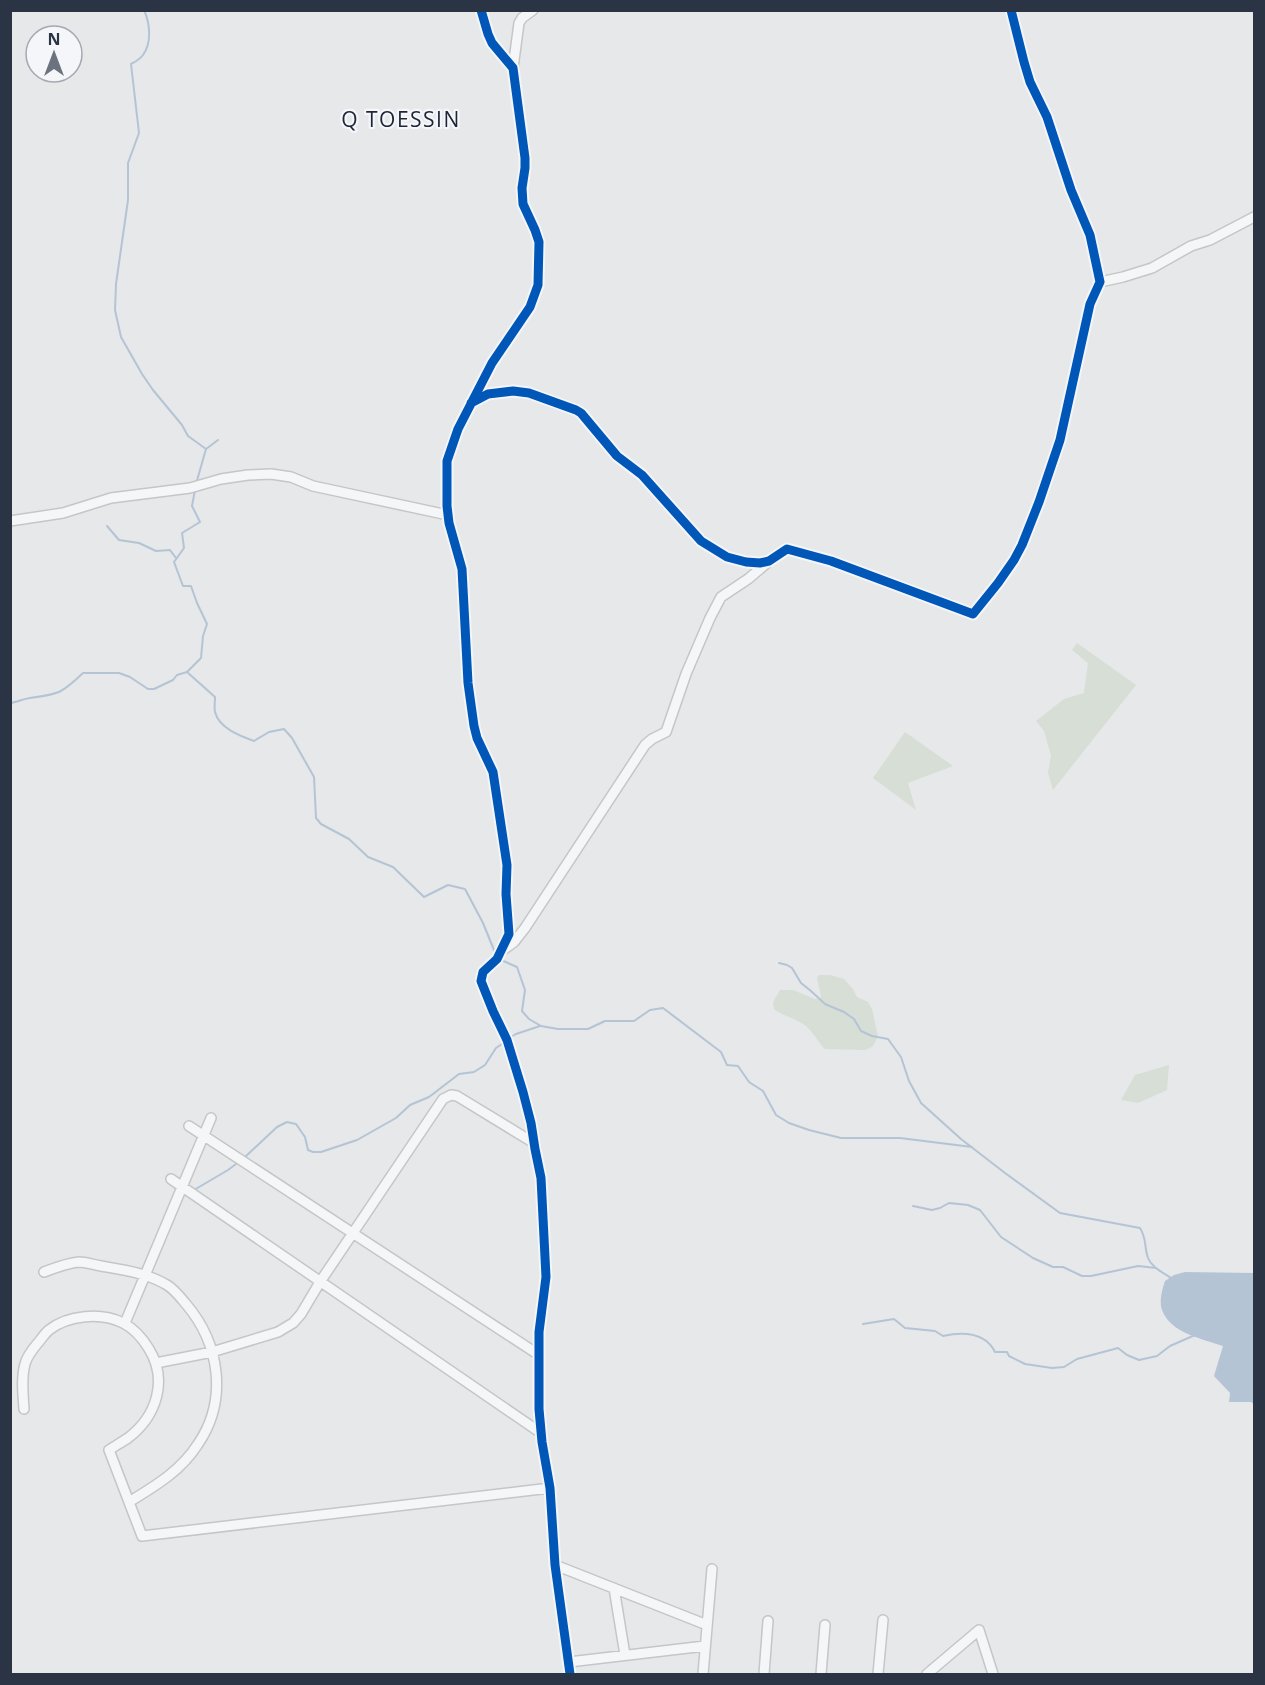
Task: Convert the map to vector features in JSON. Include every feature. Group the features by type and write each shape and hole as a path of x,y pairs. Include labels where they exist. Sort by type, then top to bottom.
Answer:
{"street":[{"path":"481,10 492,43 513,68"},
{"path":"533,10 519,23 513,68 525,158 523,204 539,242 538,285 530,307 492,363 459,429 447,461 448,515 462,569 467,673 474,726 477,738 493,772 507,865 506,894 509,934 497,959 483,972 481,981 507,1040 531,1123 541,1178 546,1277 539,1332 538,1380 541,1433 550,1488 555,1565 570,1674"},
{"path":"501,951 514,942 525,928 645,745 666,732 686,674 721,597 788,549 831,561 973,614 1014,560 1039,502 1060,440 1090,304 1100,282 1090,235 1071,190 1047,117 1030,82 1011,10"},
{"path":"1100,282 1124,278 1152,268 1191,246 1210,240 1254,217"},
{"path":"471,403 488,394 513,391 529,393 576,410 617,456 642,475 701,541 733,559 760,563 769,561"},
{"path":"10,521 63,513 111,498 190,488 221,479 270,474 291,477 313,486 448,515"},
{"path":"156,1363 212,1352 278,1332 293,1323 443,1099 451,1095 457,1096 534,1143"},
{"path":"125,1323 210,1118"},
{"path":"189,1126 539,1355"},
{"path":"171,1179 541,1433"},
{"path":"44,1272 80,1262 146,1275 169,1286 188,1306 202,1326 212,1352 217,1376 216,1399 210,1421 199,1443 168,1477 129,1502"},
{"path":"24,1409 22,1383 25,1363 31,1351 48,1331 59,1324 94,1316 111,1318 125,1323 144,1341 156,1363 158,1393 152,1410 140,1427 109,1450 142,1536 550,1488"},
{"path":"555,1565 707,1625"},
{"path":"703,1674 712,1569"},
{"path":"614,1588 625,1655"},
{"path":"878,1674 883,1620"},
{"path":"764,1674 768,1621"},
{"path":"821,1674 825,1625"},
{"path":"927,1674 979,1630 993,1674"},
{"path":"569,1662 705,1646"}],"shaded area":[{"path":"1077,643 1136,685 1053,790 1048,773 1051,756 1044,731 1036,721 1064,699 1084,693 1088,663 1072,650"},
{"path":"905,732 953,766 908,783 916,810 873,778"},
{"path":"819,975 844,979 857,997 868,1002 872,1009 878,1037 872,1047 865,1050 825,1049 805,1026 774,1009 773,1002 780,990 793,990 820,999 817,978"},
{"path":"1169,1065 1167,1090 1138,1103 1121,1100 1135,1075"}],"water":[{"path":"1185,1272 1254,1273 1254,1404 1229,1402 1230,1393 1214,1376 1223,1346 1188,1334 1166,1318 1161,1303 1165,1281"}],"waterway":[{"path":"144,10 148,21 149,39 142,56 131,64 139,133 128,163 128,200 116,284 115,310 121,337 142,374 188,436 206,449"},
{"path":"196,484 206,449 218,440"},
{"path":"195,490 192,506 200,522 182,533 184,548 174,562 183,586 191,586 207,624 203,636 201,658 187,672 215,697 217,718 231,731 254,741 269,732 284,729 292,738 314,777 316,818 321,824 349,839 368,857 393,867 424,897 448,885 465,889 483,923 496,955"},
{"path":"107,526 119,540 139,543 156,551 170,550 176,558"},
{"path":"10,703 59,692 83,673 119,673 130,677 148,689 154,689 173,680 177,675 187,672"},
{"path":"501,960 517,967 525,990 522,1011 529,1019 541,1026 558,1029 588,1029 605,1021 634,1021 650,1010 663,1008 721,1052 727,1065 738,1066 749,1082 763,1091 776,1115 789,1123 841,1138 900,1138 972,1147"},
{"path":"779,963 792,968 801,983 825,1004 854,1019 861,1031 888,1039 901,1057 909,1081 921,1103 961,1139 1060,1213 1140,1228 1150,1262 1171,1278"},
{"path":"509,1038 540,1026"},
{"path":"244,1158 277,1127 287,1122 296,1124 305,1137 308,1150 313,1152 321,1152 357,1140 396,1118 410,1105 429,1097 459,1074 474,1072 485,1065 496,1048 505,1042"},
{"path":"194,1190 240,1161"},
{"path":"913,1206 932,1210 949,1203 968,1205 980,1210 1001,1237 1033,1258 1053,1267 1063,1267 1082,1276 1138,1266 1156,1268"},
{"path":"863,1324 894,1319 905,1328 935,1331 943,1336 972,1335 985,1340 995,1352 1007,1352 1009,1356 1025,1364 1052,1368 1064,1367 1077,1359 1118,1348 1139,1360 1157,1356 1170,1346 1195,1335"}],"cycle path":[{"path":"481,10 492,43 513,68 525,158 523,204 539,242 538,285 530,307 492,363 458,429 447,461 447,506 449,523 462,569 468,683 474,726 477,738 493,772 507,865 506,894 509,934 497,959 483,972 481,981 507,1040 523,1092 541,1178 546,1277 539,1332 539,1409 550,1488 555,1565 570,1674"},
{"path":"471,403 488,394 513,391 529,393 581,413 617,456 642,475 701,541 727,557 760,563 769,561 787,549 831,561 973,614 1014,560 1039,502 1060,440 1090,304 1100,282 1090,235 1071,190 1047,117 1030,82 1011,10"}],"district":[{"name":"Q TOESSIN","path":"401,119"}]}
